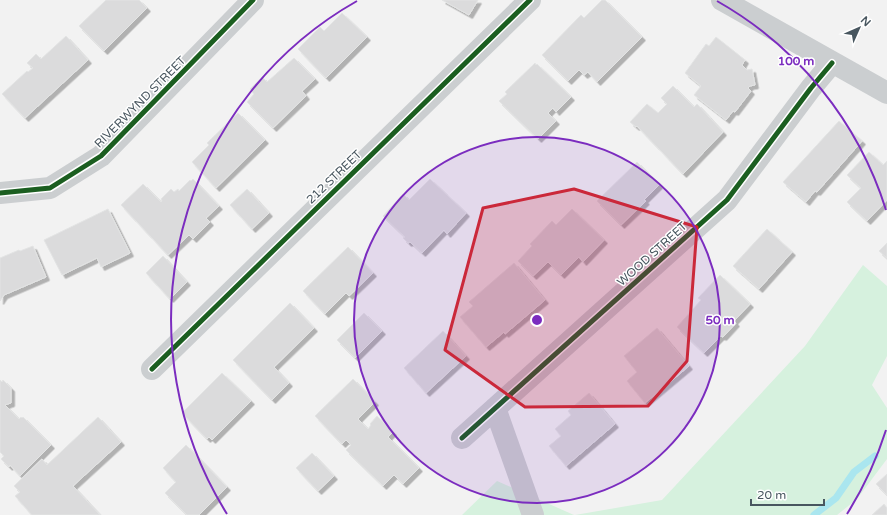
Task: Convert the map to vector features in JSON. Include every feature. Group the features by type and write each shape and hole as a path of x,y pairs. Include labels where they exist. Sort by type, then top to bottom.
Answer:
{"street":[{"name":"RIVERWYND STREET","path":"0,192 50,188 101,156 253,0"},
{"name":"212 STREET","path":"152,368 530,0"},
{"path":"722,0 887,93"},
{"name":"WOOD STREET","path":"462,438 727,200 811,88 832,63"},
{"path":"495,408 533,515"}],"highlighted area":[{"path":"574,189 697,227 687,361 648,406 525,407 445,350 483,208"}],"green space":[{"path":"863,265 887,286 887,356 872,385 887,408 887,459 857,499 837,515 575,515 662,500 805,346"},
{"path":"497,481 574,515 462,515"}],"building":[{"path":"106,0 139,0 147,8 104,51 79,26"},
{"path":"442,0 478,0 469,15"},
{"path":"602,0 605,0 642,37 597,82 588,72 584,75 579,70 568,81 542,55 581,15 584,18"},
{"path":"342,13 367,37 326,78 298,49 320,27 324,31"},
{"path":"66,36 88,60 25,118 2,94 27,71 28,72 33,68 27,63 36,54 41,59"},
{"path":"716,37 745,60 742,65 747,70 752,69 755,85 748,88 751,91 735,112 733,111 726,120 694,95 701,86 685,73 706,44 709,46"},
{"path":"294,58 315,79 302,91 306,96 273,128 247,102 254,94 250,89 262,77 267,82"},
{"path":"535,63 571,97 556,112 553,108 548,113 556,121 538,139 499,101 507,94 505,92"},
{"path":"673,86 694,107 697,104 723,132 683,174 637,126 636,127 630,122 647,104 658,113 667,104 661,98"},
{"path":"238,113 265,140 216,188 192,162 209,145 207,143"},
{"path":"839,121 862,141 817,192 815,191 806,202 783,182"},
{"path":"869,152 883,165 887,161 887,200 867,221 847,202 861,188 847,175"},
{"path":"637,162 659,185 644,200 646,201 621,225 597,201"},
{"path":"193,179 219,206 206,218 210,222 193,239 189,235 168,255 121,205 143,184 161,202 161,199 171,189 174,192 178,189 179,191"},
{"path":"430,179 466,213 447,234 444,230 422,253 410,242 408,243 403,238 405,237 383,216 403,194 409,200"},
{"path":"247,189 269,213 252,229 230,205"},
{"path":"108,209 130,253 101,267 97,258 62,275 44,240"},
{"path":"572,209 604,240 583,262 579,257 561,275 548,262 533,276 518,261 532,246 530,244 552,221 556,225"},
{"path":"767,229 792,252 759,289 733,266"},
{"path":"887,243 887,258 879,251"},
{"path":"33,246 46,277 4,295 0,301 0,258"},
{"path":"348,247 373,273 349,296 346,293 325,314 303,291"},
{"path":"163,256 187,282 170,299 146,273"},
{"path":"514,263 545,300 505,334 504,332 486,347 460,317 473,306 469,302"},
{"path":"720,275 750,304 734,321 736,323 723,337 721,336 704,353 677,327 701,300 698,298"},
{"path":"290,303 314,328 274,367 289,383 272,400 233,360"},
{"path":"364,313 382,331 355,358 337,340"},
{"path":"657,328 689,366 645,403 627,381 637,372 624,356"},
{"path":"443,331 466,356 426,393 404,368"},
{"path":"222,373 251,401 212,440 209,437 207,439 182,413"},
{"path":"353,379 375,402 358,419 368,429 371,425 370,424 377,416 393,432 388,437 419,468 403,484 394,475 383,486 346,450 351,445 346,440 342,444 315,416"},
{"path":"0,380 2,382 3,380 11,388 11,403 5,405 19,419 23,417 51,445 20,476 10,465 9,467 1,459 4,456 0,452"},
{"path":"589,393 615,424 566,466 549,446 561,436 555,429 571,415 568,411"},
{"path":"98,417 121,442 73,486 100,515 32,515 15,496 20,492 14,486 42,459 47,465"},
{"path":"186,445 227,487 199,515 187,515 165,493 176,482 163,468"},
{"path":"312,453 334,476 318,491 296,468"},
{"path":"887,474 887,495 876,484"},
{"path":"884,504 887,508 887,515 872,515"}],"waterway":[{"path":"814,515 836,498 854,472 875,456"}],"cycle path":[{"path":"0,193 50,188 101,156 253,0"},
{"path":"152,369 530,0"},
{"path":"462,438 727,200 811,88 832,63"}]}
